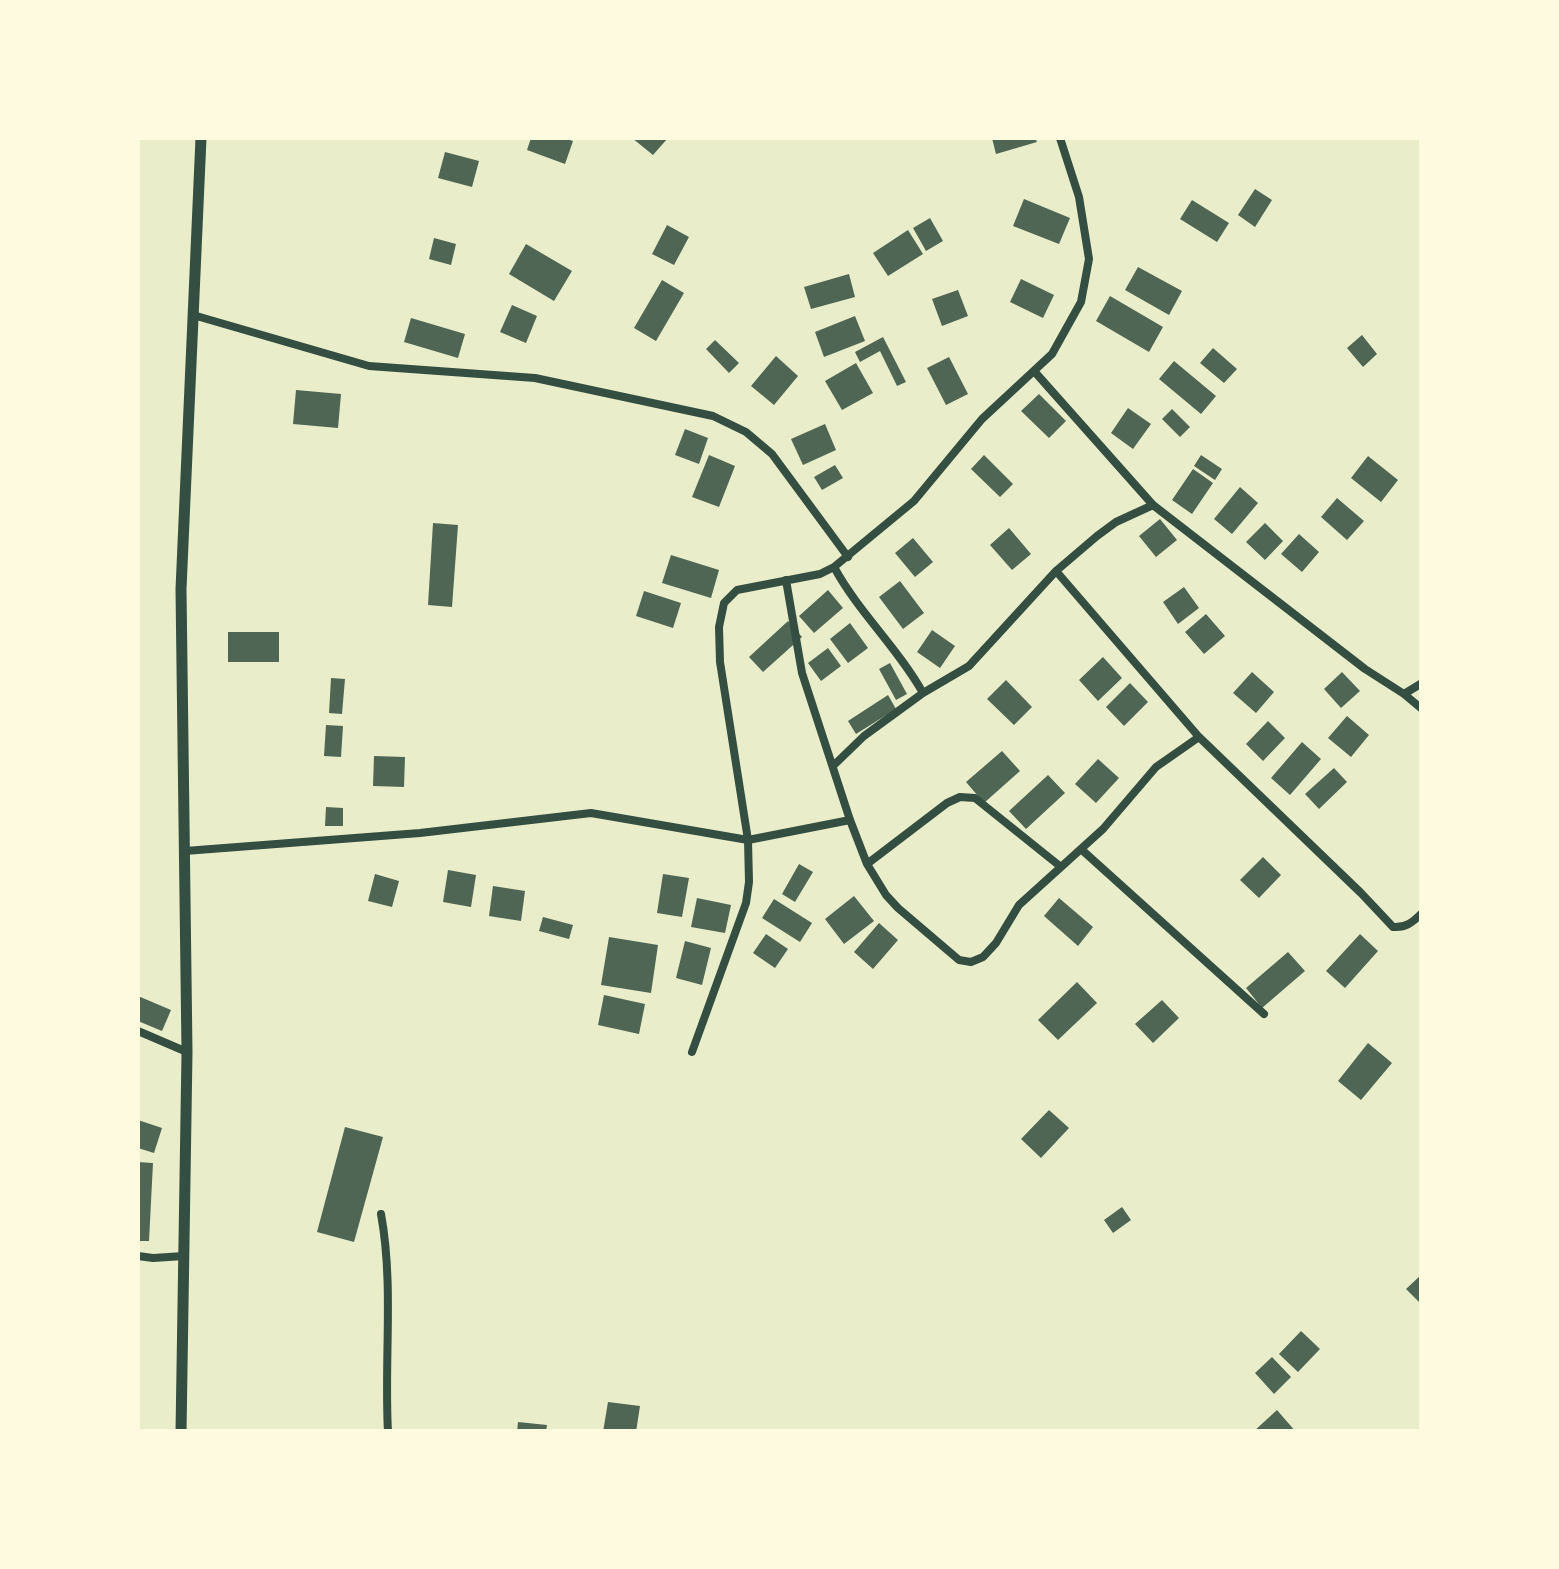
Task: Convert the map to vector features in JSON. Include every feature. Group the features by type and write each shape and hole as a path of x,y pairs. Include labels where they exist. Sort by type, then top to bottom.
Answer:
{"main road":[{"path":"182,1432 187,1052 181,588 201,138"}],"street":[{"path":"692,1052 746,903 749,882 748,840 720,662 719,627 724,603 737,590 820,574 848,557 914,501 982,418 1052,354 1081,302 1089,260 1079,197 1060,138"},
{"path":"192,315 369,366 535,378 713,416 746,432 772,454 848,557"},
{"path":"1034,371 1153,506 1422,709"},
{"path":"833,766 864,736 924,692 969,666 1056,571 1096,536 1116,522 1153,506"},
{"path":"834,567 848,592 905,662 924,692"},
{"path":"1056,571 1199,737 1393,927 1412,923 1422,913"},
{"path":"786,580 802,673 867,864 898,908 959,960 971,962 983,957 1019,905 1112,820 1156,766 1199,737"},
{"path":"1404,694 1422,683"},
{"path":"867,864 946,803 975,798 1062,867"},
{"path":"185,851 420,833 591,813 748,840 850,820"},
{"path":"1082,850 1264,1014"},
{"path":"138,1031 187,1052"},
{"path":"381,1214 388,1250 388,1432"},
{"path":"138,1256 184,1256"}],"building":[{"path":"531,138 573,141 565,164 527,150"},
{"path":"632,138 668,138 653,155"},
{"path":"992,138 1035,138 1037,142 996,154"},
{"path":"445,152 479,161 472,187 438,178"},
{"path":"1255,189 1272,200 1255,227 1238,215"},
{"path":"1024,199 1070,218 1059,244 1013,226"},
{"path":"1192,200 1229,223 1217,242 1180,219"},
{"path":"930,218 943,241 926,251 913,228"},
{"path":"667,225 689,237 674,265 652,254"},
{"path":"908,230 923,254 888,276 873,253"},
{"path":"434,238 456,244 451,265 429,259"},
{"path":"526,244 572,271 554,301 509,274"},
{"path":"1138,267 1182,291 1169,315 1125,290"},
{"path":"849,274 855,297 811,309 804,287"},
{"path":"1021,279 1054,295 1043,318 1010,302"},
{"path":"662,280 684,293 656,341 634,328"},
{"path":"958,290 968,316 942,326 932,299"},
{"path":"1110,296 1163,327 1149,352 1096,321"},
{"path":"512,305 537,316 526,343 500,332"},
{"path":"855,316 865,341 824,357 815,332"},
{"path":"411,318 465,334 458,358 404,342"},
{"path":"1362,335 1377,354 1363,367 1347,348"},
{"path":"883,337 906,382 897,386 880,351 860,362 855,352"},
{"path":"715,340 739,363 729,373 706,349"},
{"path":"1213,348 1237,369 1224,383 1200,363"},
{"path":"776,356 798,376 774,405 751,386"},
{"path":"949,357 968,394 946,405 927,368"},
{"path":"1174,361 1216,396 1201,414 1159,379"},
{"path":"856,363 873,393 842,410 825,381"},
{"path":"296,390 341,394 338,428 293,424"},
{"path":"1039,394 1066,421 1049,438 1021,411"},
{"path":"1128,408 1151,424 1133,449 1111,433"},
{"path":"1172,409 1190,427 1180,437 1162,419"},
{"path":"825,424 836,450 803,465 791,439"},
{"path":"685,429 708,438 699,464 675,455"},
{"path":"709,455 735,466 719,507 692,497"},
{"path":"984,455 1013,484 1000,497 971,469"},
{"path":"1201,455 1222,469 1215,480 1194,466"},
{"path":"1368,456 1398,480 1381,502 1351,478"},
{"path":"835,465 843,478 822,490 814,477"},
{"path":"1193,469 1213,483 1192,514 1172,500"},
{"path":"1240,487 1258,503 1232,534 1214,519"},
{"path":"1337,498 1364,521 1347,540 1321,517"},
{"path":"1160,519 1177,540 1156,557 1139,536"},
{"path":"433,523 458,525 452,607 428,605"},
{"path":"1265,523 1283,541 1265,560 1246,542"},
{"path":"1009,528 1031,554 1012,570 990,545"},
{"path":"1299,534 1319,552 1302,572 1281,554"},
{"path":"913,538 933,562 915,577 895,553"},
{"path":"671,555 719,570 711,598 662,583"},
{"path":"900,581 924,613 903,629 879,597"},
{"path":"1184,587 1199,608 1178,624 1163,602"},
{"path":"828,590 843,608 814,633 799,616"},
{"path":"644,591 681,603 673,628 636,616"},
{"path":"1206,614 1225,636 1204,654 1185,632"},
{"path":"788,621 802,637 763,672 749,657"},
{"path":"850,623 868,648 848,663 830,639"},
{"path":"932,630 955,646 940,668 917,652"},
{"path":"228,632 279,632 279,662 228,662"},
{"path":"828,648 841,666 821,681 808,663"},
{"path":"1103,657 1122,678 1098,701 1079,680"},
{"path":"890,663 907,694 896,700 879,669"},
{"path":"1252,672 1274,692 1256,713 1233,693"},
{"path":"1342,672 1360,691 1341,708 1324,689"},
{"path":"331,678 345,679 342,714 329,713"},
{"path":"1006,680 1032,707 1014,725 987,699"},
{"path":"1130,683 1148,702 1124,726 1106,707"},
{"path":"888,695 896,709 856,734 848,721"},
{"path":"1347,716 1369,735 1351,757 1328,738"},
{"path":"1268,721 1285,738 1263,761 1246,744"},
{"path":"326,725 343,726 341,757 324,756"},
{"path":"1302,742 1321,759 1290,795 1271,778"},
{"path":"1002,751 1020,771 984,803 966,782"},
{"path":"374,756 405,757 404,787 373,786"},
{"path":"1098,759 1119,778 1096,803 1075,784"},
{"path":"1334,768 1347,782 1319,809 1305,794"},
{"path":"1048,775 1065,793 1026,829 1009,811"},
{"path":"326,807 343,808 343,826 325,826"},
{"path":"1263,857 1281,875 1259,898 1240,880"},
{"path":"799,864 813,872 795,902 782,894"},
{"path":"448,870 476,875 471,907 443,902"},
{"path":"375,874 399,881 392,907 368,901"},
{"path":"663,874 689,878 682,917 657,913"},
{"path":"493,886 525,891 521,921 489,916"},
{"path":"854,896 874,921 844,944 825,919"},
{"path":"697,898 731,905 725,933 691,927"},
{"path":"1059,898 1093,927 1078,946 1044,916"},
{"path":"774,899 812,923 800,942 762,918"},
{"path":"543,917 573,925 569,939 539,931"},
{"path":"879,923 898,940 873,969 854,952"},
{"path":"766,934 788,949 775,968 753,953"},
{"path":"1360,934 1378,951 1345,988 1326,971"},
{"path":"609,937 658,945 651,993 601,985"},
{"path":"685,941 711,948 702,985 676,978"},
{"path":"1288,952 1305,971 1262,1008 1246,988"},
{"path":"1077,982 1097,1003 1058,1040 1038,1020"},
{"path":"604,995 645,1004 639,1034 598,1025"},
{"path":"138,996 171,1010 162,1031 138,1021"},
{"path":"1162,1000 1179,1018 1153,1043 1135,1024"},
{"path":"1368,1043 1392,1063 1361,1100 1338,1081"},
{"path":"1049,1110 1069,1128 1041,1158 1021,1139"},
{"path":"138,1120 162,1128 154,1153 138,1148"},
{"path":"345,1127 383,1137 354,1242 317,1232"},
{"path":"138,1162 153,1163 149,1241 138,1241"},
{"path":"1122,1207 1131,1220 1113,1233 1104,1220"},
{"path":"1422,1274 1422,1305 1406,1289"},
{"path":"1301,1331 1320,1349 1298,1372 1279,1354"},
{"path":"1272,1357 1291,1377 1274,1394 1255,1373"},
{"path":"608,1402 640,1406 636,1432 603,1432"},
{"path":"1277,1410 1296,1432 1253,1432"},
{"path":"518,1422 547,1425 546,1432 517,1432"}]}
